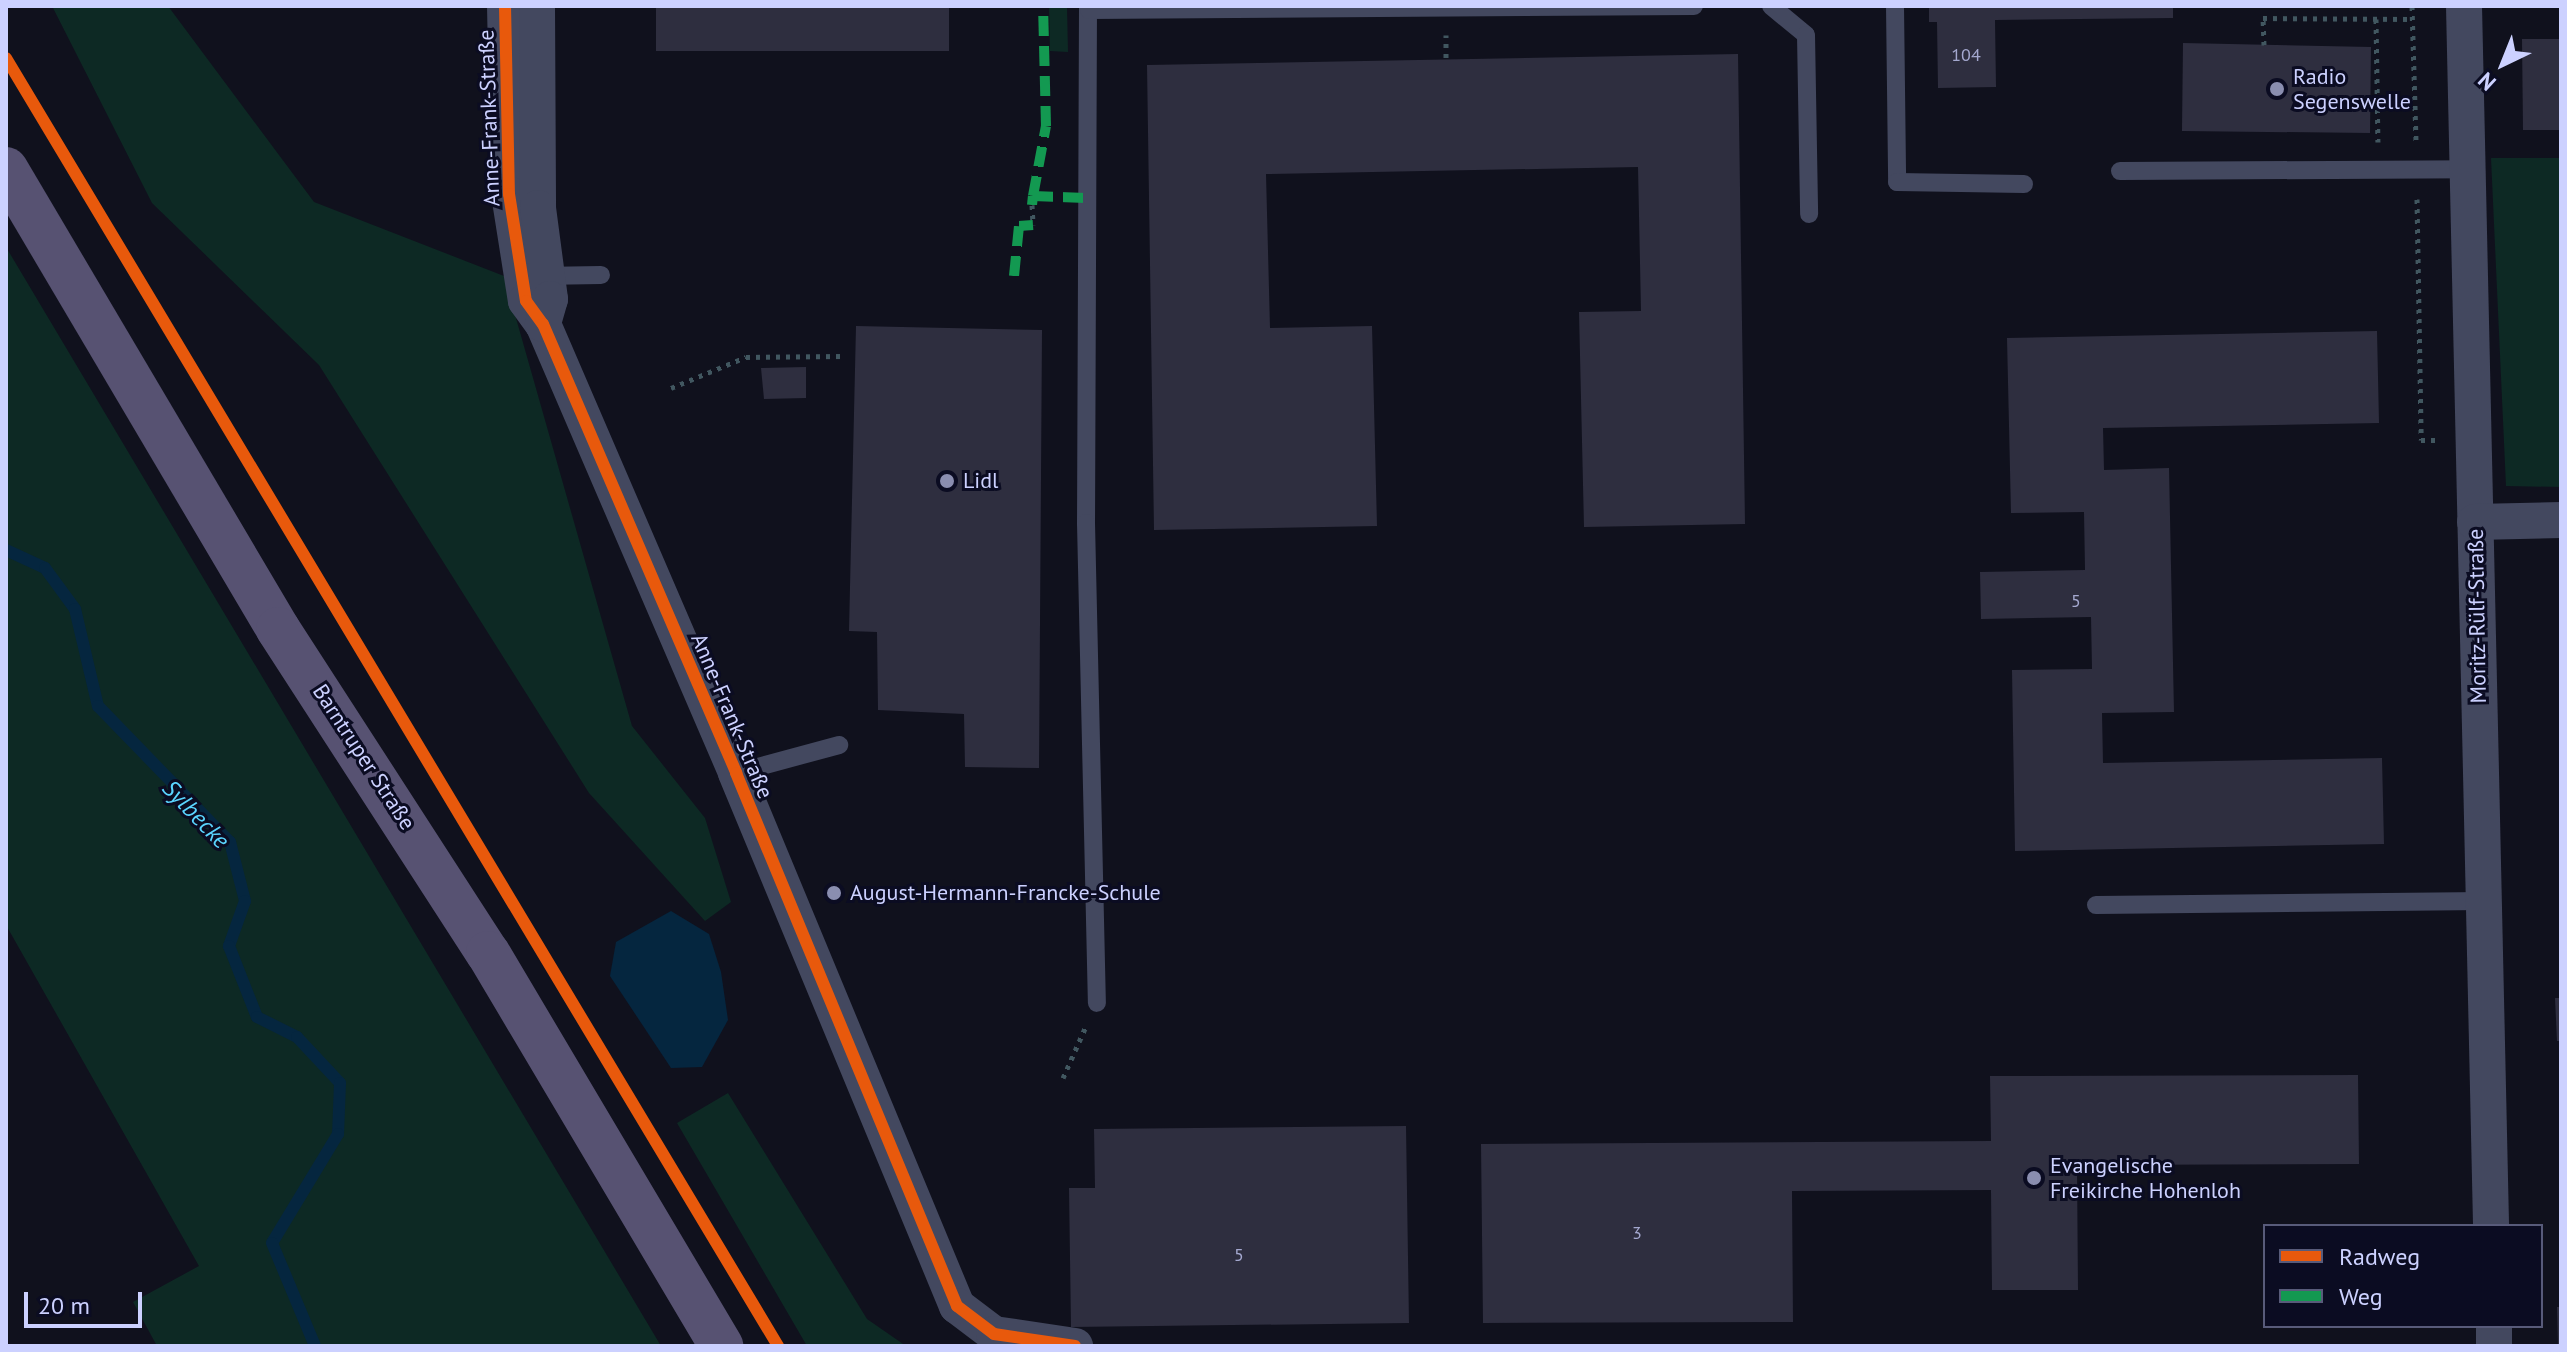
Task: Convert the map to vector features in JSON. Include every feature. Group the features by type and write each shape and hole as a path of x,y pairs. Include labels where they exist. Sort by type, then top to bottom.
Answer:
{"main road":[{"name":"Barntruper Straße","path":"6,169 278,629 480,940 721,1346"}],"street":[{"name":"Anne-Frank-Straße","path":"506,6 509,194 535,277 543,324 736,773 957,1306 994,1334 1075,1346"},
{"name":"Anne-Frank-Straße","path":"535,277 538,208 537,6"},
{"name":"Moritz-Rülf-Straße","path":"2464,6 2477,439 2475,522 2491,1224"},
{"path":"2475,522 2561,520"}],"lane":[{"path":"506,6 517,16 537,6"},
{"path":"1097,1003 1095,671 1086,523 1088,8 1694,6"},
{"path":"1771,6 1806,35 1809,214"},
{"path":"1895,6 1897,182 2024,184"},
{"path":"2120,171 2471,169"},
{"path":"535,277 601,275"},
{"path":"736,773 839,745"},
{"path":"2096,905 2484,901"}],"path":[{"path":"2412,6 2421,440 2477,439"},
{"path":"2264,45 2263,18 2413,19"},
{"path":"2364,144 2378,144 2376,19"},
{"path":"1032,205 1033,225"},
{"path":"671,388 746,357 844,356"},
{"path":"1063,1078 1097,1003"}],"green space":[{"path":"52,6 168,6 314,202 504,276 632,726 705,818 731,902 705,921 589,793 319,365 152,203"},
{"path":"1049,6 1067,6 1068,52 1050,51"},
{"path":"2491,158 2561,158 2561,487 2506,486"},
{"path":"6,247 661,1346 157,1346 133,1302 199,1266 6,925"},
{"path":"728,1093 867,1319 906,1346 807,1346 677,1123"}],"water":[{"path":"671,911 709,934 721,972 728,1020 702,1067 671,1068 610,976 616,942"}],"building":[{"path":"656,6 949,6 949,51 656,51"},
{"path":"1929,6 2173,6 2173,18 1995,20 1996,87 1938,88 1937,22 1929,22"},
{"path":"2522,39 2561,39 2561,130 2523,130"},
{"name":"Radio Segenswelle","path":"2183,43 2371,47 2370,133 2182,131"},
{"path":"1738,54 1745,524 1584,527 1579,312 1641,311 1638,167 1266,174 1270,328 1372,326 1377,526 1154,530 1147,65"},
{"name":"Lidl","path":"856,326 1042,330 1039,768 965,767 964,714 878,710 877,632 849,631"},
{"path":"2377,331 2379,423 2103,428 2104,470 2169,468 2174,712 2102,713 2103,763 2382,758 2384,844 2015,851 2012,670 2092,669 2091,617 1981,619 1980,572 2085,570 2084,512 2011,513 2007,338"},
{"path":"806,367 806,398 764,399 761,368"},
{"path":"2555,998 2561,998 2561,1041 2557,1041"},
{"path":"2358,1075 2359,1164 2077,1165 2078,1290 1992,1290 1991,1190 1792,1191 1793,1322 1483,1323 1481,1144 1991,1141 1990,1076"},
{"path":"1406,1126 1409,1323 1071,1327 1069,1188 1095,1188 1094,1129"},
{"path":"2557,1307 2561,1307 2561,1346 2558,1346"}],"waterway":[{"name":"Sylbecke","path":"6,550 45,568 75,609 98,706 230,842 245,901 229,946 257,1017 297,1037 340,1083 338,1134 272,1243 315,1346"}],"marked path":[{"path":"1033,196 1046,126 1043,6"},
{"path":"1032,205 1033,196 1086,198"},
{"path":"1014,276 1019,226 1033,225"}],"cycle path":[{"path":"505,6 509,194 526,301 543,324 736,773 957,1306 994,1334 1075,1346"},
{"path":"6,58 778,1346"}],"place":[{"name":"Radio Segenswelle","path":"2277,89"},
{"name":"Lidl","path":"947,481"},
{"name":"August-Hermann-Francke-Schule","path":"834,893"},
{"name":"Evangelische Freikirche Hohenloh","path":"2034,1178"}]}
